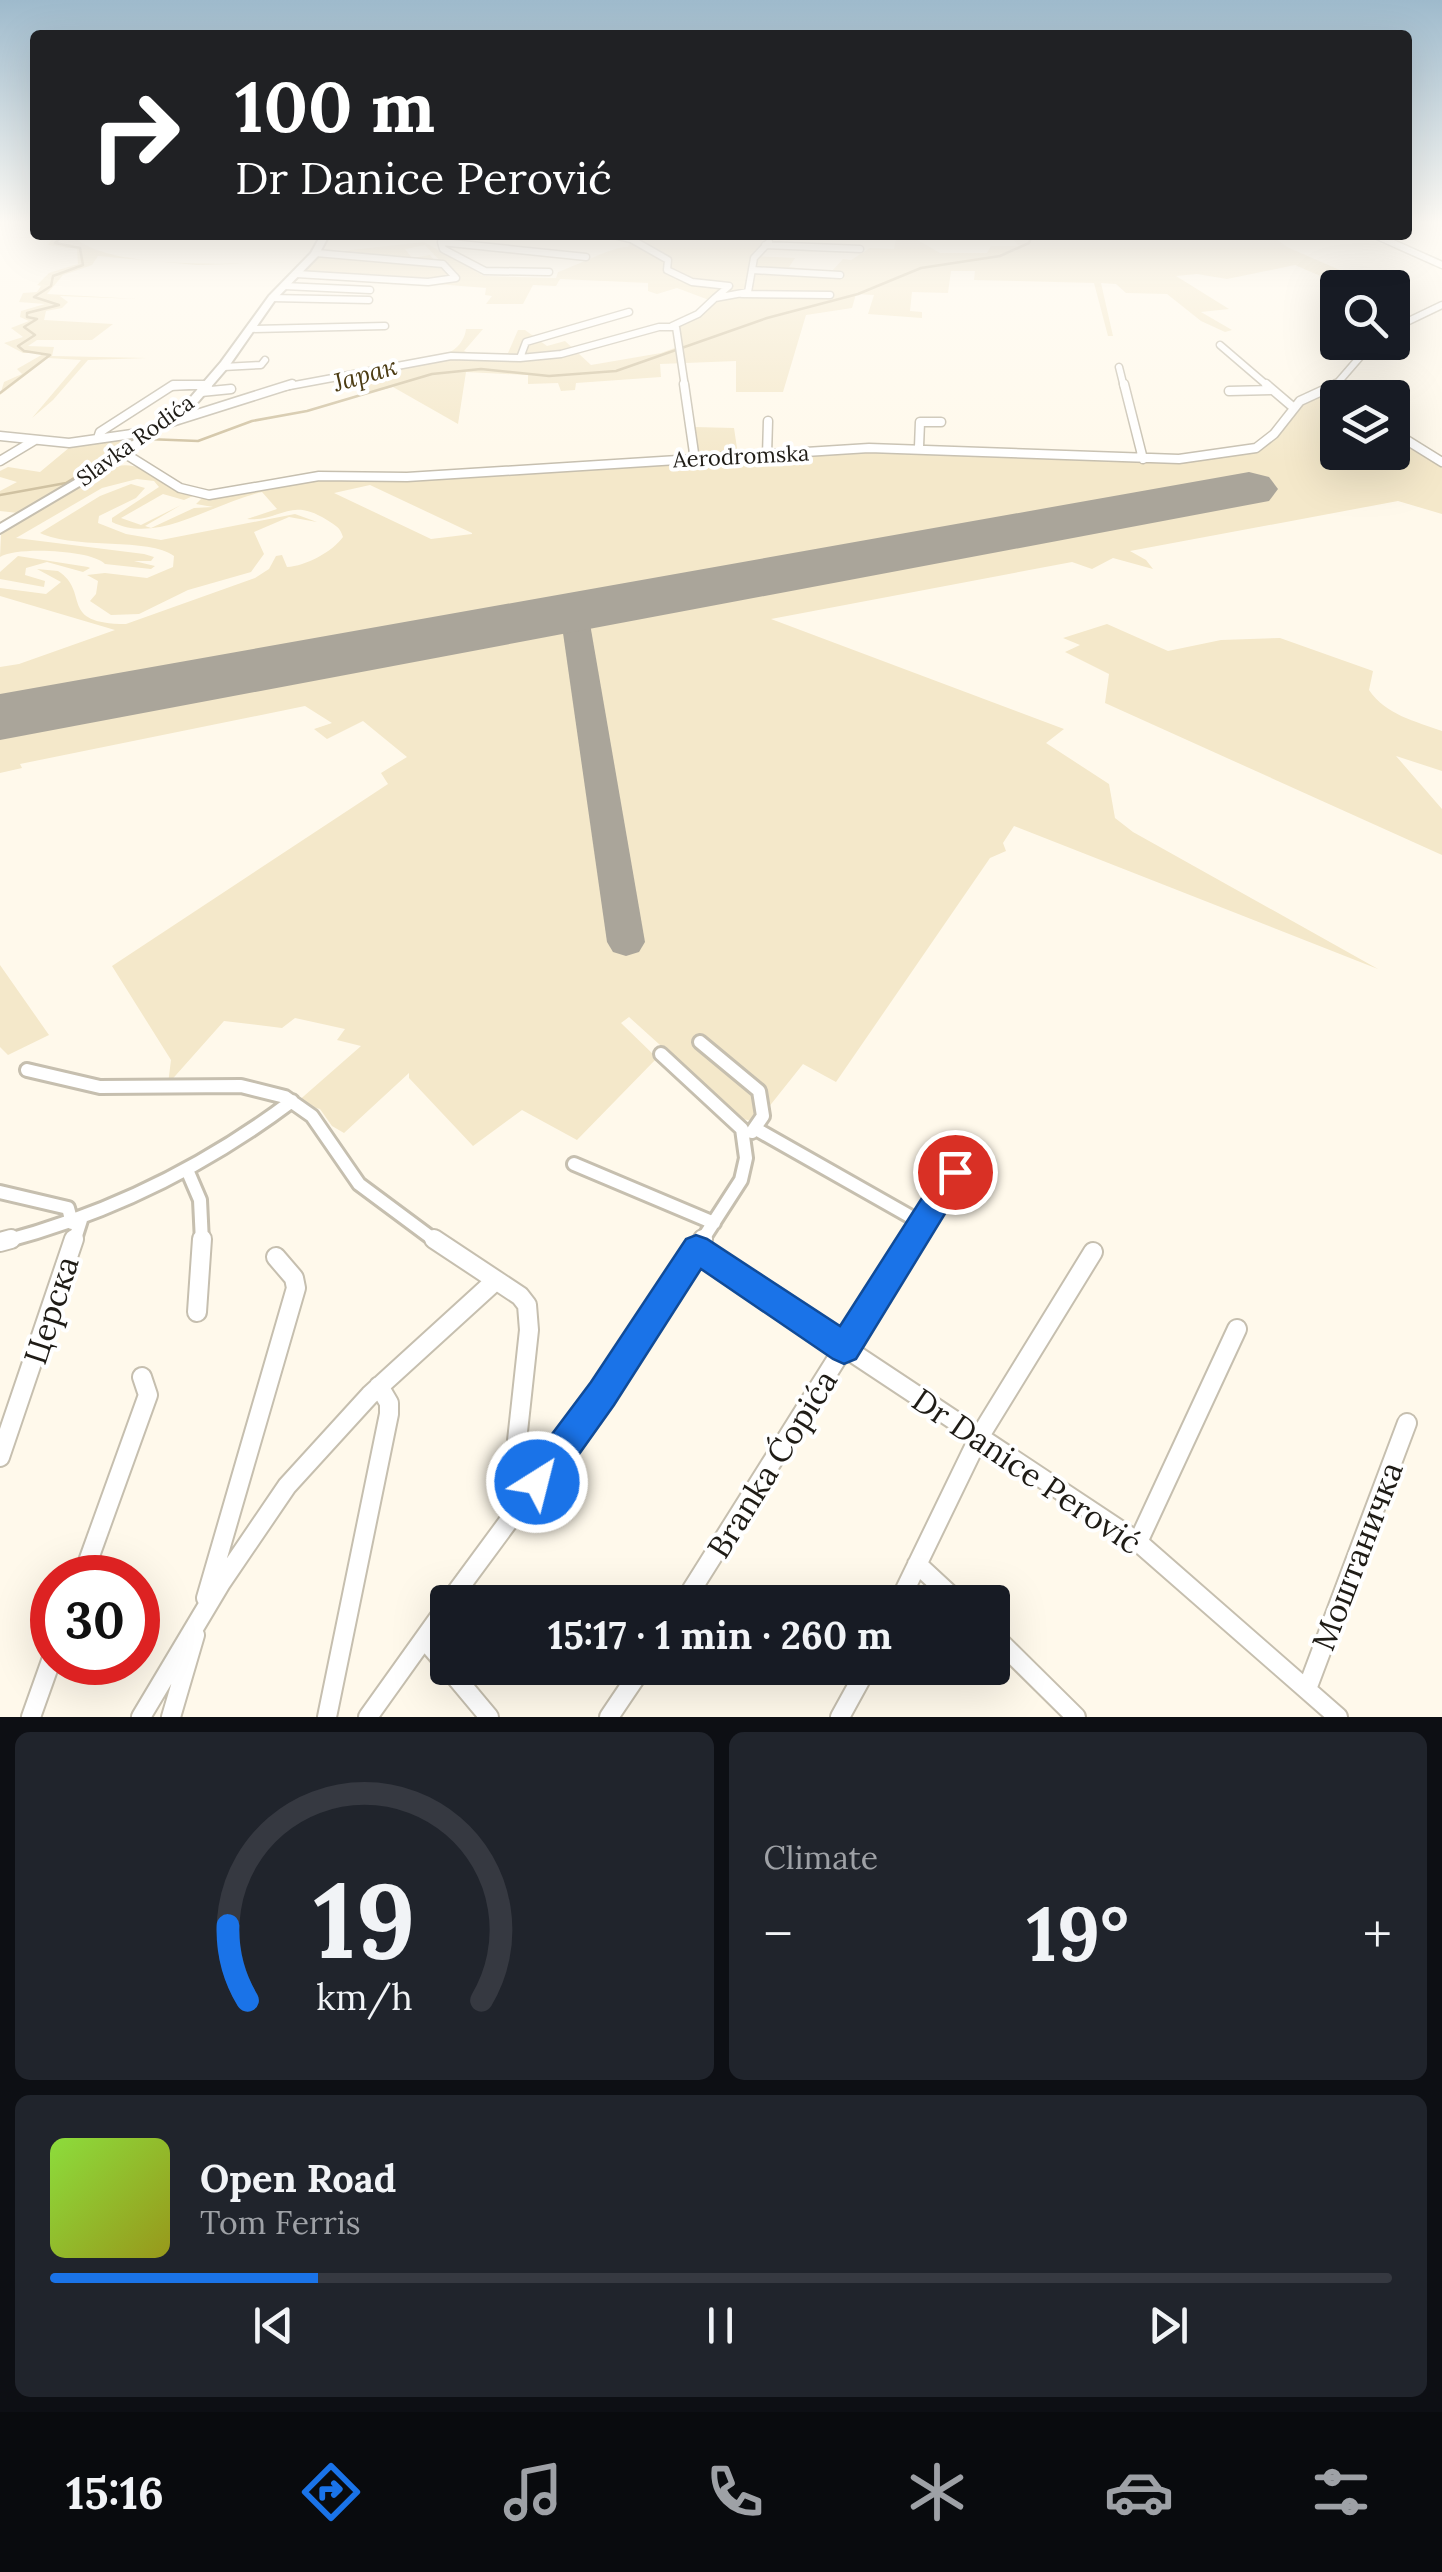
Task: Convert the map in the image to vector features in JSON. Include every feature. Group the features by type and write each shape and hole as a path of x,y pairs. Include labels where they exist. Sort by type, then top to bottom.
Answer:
{"main road":[{"name":"Slavka Rodića","path":"0,529 156,429 223,367 268,303"}],"street":[{"path":"0,436 70,443 156,429 306,380 451,356 520,358 579,348 672,326 698,314 710,303"},
{"path":"1410,320 1442,305"},
{"path":"520,358 526,342 630,312"},
{"path":"250,330 384,326"},
{"path":"672,326 676,328 682,357 695,460"},
{"path":"1220,345 1294,408"},
{"path":"223,367 261,365 265,360"},
{"path":"1340,380 1358,360"},
{"path":"1119,367 1143,459"},
{"path":"98,438 100,432 173,385 231,389"},
{"path":"1229,391 1272,390"},
{"name":"Aerodromska","path":"124,453 180,488 209,495 319,476 407,477 919,448 1143,459 1210,456 1256,448 1274,434 1308,395 1320,392"},
{"path":"767,455 768,421"},
{"path":"919,448 920,422 941,422"},
{"path":"0,461 36,440"},
{"path":"1410,442 1442,462"},
{"path":"462,1585 602,1393 741,1180 750,1133 763,1116 758,1091 700,1042"},
{"path":"661,1054 750,1133 920,1222"},
{"path":"27,1070 84,1086 121,1090 225,1085 292,1100 310,1113 346,1170 360,1184 494,1282 520,1296 529,1316 510,1496 516,1512"},
{"path":"0,1242 76,1221 188,1172 292,1100"},
{"path":"574,1164 714,1224"},
{"path":"188,1172 197,1184 201,1212 198,1312"},
{"name":"Branka Ćopića","path":"695,1585 955,1172"},
{"path":"0,1192 68,1208 76,1221"},
{"name":"Церска","path":"0,1457 76,1221"},
{"name":"Dr Danice Perović","path":"696,1249 978,1440 1138,1542 1338,1717"},
{"path":"906,1585 978,1440 1093,1252"},
{"path":"172,1717 296,1288 294,1278 276,1257"},
{"path":"140,1717 240,1551 311,1457 379,1386 436,1333 480,1300 494,1282"},
{"path":"1138,1542 1237,1329"},
{"path":"90,1555 148,1395 142,1377"},
{"path":"328,1717 389,1414 389,1403 379,1386"},
{"name":"Моштаничка","path":"1307,1689 1407,1423"},
{"path":"917,1564 940,1585"},
{"path":"368,1717 430,1630"},
{"path":"424,1639 430,1646"},
{"path":"1010,1652 1076,1717"},
{"path":"31,1717 42,1685"},
{"path":"463,1685 489,1717"},
{"path":"610,1717 631,1685"},
{"path":"840,1717 858,1685"}],"shaded area":[{"path":"34,303 67,303 46,311 44,320 113,324 92,340 37,340 28,346 54,347 52,356 147,358 88,360 32,418 81,360 48,358 0,395 4,382 22,374 17,369 45,353 23,353 4,343 23,337 11,328 29,321 20,317 21,311 45,304"},
{"path":"706,303 853,303 852,308 806,315 783,392 736,392 736,361 660,364 661,377 576,383 575,390 561,391 558,383 528,384 528,375 466,372 458,424 393,387 366,394 349,383 391,375 391,368 447,354 463,340 466,329 483,329 464,351 473,355 508,353 518,330 525,330 547,346 565,341 591,365 680,346 679,324 696,316"},
{"path":"871,303 911,303 910,311 922,312 922,318 868,314"},
{"path":"1099,303 1106,303 1113,336 1108,336"},
{"path":"1178,303 1220,303 1229,309 1201,312 1232,330 1225,332 1201,321"},
{"path":"1320,392 1320,470 1410,470 1410,445 1442,465 1442,514 1398,501 1130,551 1153,569 1113,558 1092,569 1072,562 771,619 1064,729 1046,743 1109,784 1115,818 1133,832 1378,969 1014,826 1003,843 1006,851 990,858 836,1082 803,1064 768,1108 758,1109 753,1121 742,1119 629,1017 621,1023 657,1058 577,1140 522,1110 473,1146 409,1078 409,1073 344,1133 332,1126 320,1109 296,1103 361,1046 337,1040 345,1029 295,1018 282,1028 224,1021 168,1084 171,1060 112,966 388,784 381,773 407,757 363,721 327,739 314,729 332,723 305,706 20,764 22,768 0,773 0,667 115,630 0,596 0,588 46,594 61,582 37,569 58,571 68,579 83,613 105,623 126,624 255,578 269,569 276,556 282,555 287,567 310,561 343,537 333,524 303,510 247,519 277,509 262,492 166,526 148,529 130,528 112,522 112,518 159,487 154,481 137,479 102,488 16,538 144,554 154,557 151,561 134,561 155,566 151,569 105,564 86,555 54,551 21,551 0,557 1,535 16,521 118,466 137,467 195,495 184,500 163,494 121,518 141,525 181,505 145,526 151,528 194,508 213,507 196,504 203,497 319,478 391,479 873,449 1171,460 1262,447 1275,439 1303,403","holes":["370,485 472,534 431,539 334,493"]},
{"path":"694,427 734,428 738,455 697,456"},
{"path":"132,439 100,465 18,513 0,511 0,491 17,482 0,477 0,471 8,467 40,472 70,447"},
{"path":"131,484 145,488 136,498 99,516 98,523 126,534 161,540 295,514 317,522 289,517 254,532 264,554 251,572 188,590 139,614 111,615 90,601 98,581 87,575 147,578 173,567 174,556 148,547 73,541 40,533 100,496"},
{"path":"18,556 90,568 83,572 47,562 26,568 25,575 45,581 44,587 0,579 0,572"},
{"path":"1107,624 1168,651 1221,640 1280,638 1373,671 1369,690 1384,706 1442,731 1442,771 1396,756 1442,809 1442,855 1105,703 1109,674 1065,652 1080,645 1063,638"},
{"path":"0,965 49,1035 8,1055 0,1047"}],"waterway":[{"path":"0,393 50,355 24,351 18,346 35,335 24,327 37,319 27,317 27,313 59,305 53,303"},
{"name":"Јарак","path":"147,439 198,441 252,421 307,411 432,374 481,369 549,376 616,371 767,318 823,303"},
{"name":"Јарак","path":"0,495 66,483 132,442"}],"taxiway":[{"path":"574,612 626,942"}],"runway":[{"path":"0,717 1249,489"}],"route":[{"path":"537,1482 602,1393 696,1249 844,1348 955,1172"}]}
